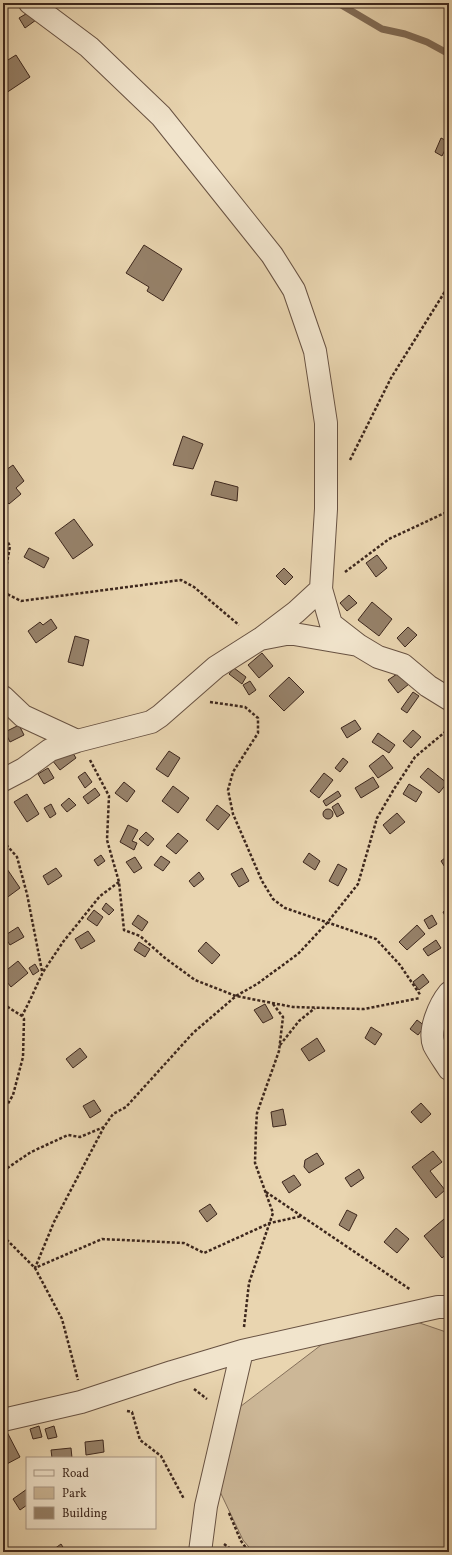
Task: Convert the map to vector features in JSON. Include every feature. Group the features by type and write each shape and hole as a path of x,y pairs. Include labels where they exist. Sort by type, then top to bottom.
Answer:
{"street":[{"path":"30,3 89,47 161,116 272,255 294,290 315,351 326,423 326,509 321,589 331,624 358,645 378,657 403,665 428,686 449,700"},
{"path":"3,780 24,769 50,750 77,741 151,722 160,716 216,667 296,612 321,589"},
{"path":"260,638 294,634 358,645"},
{"path":"3,697 23,716 77,741"},
{"path":"449,993 438,1010 433,1033 434,1044 449,1069"},
{"path":"3,1420 81,1402 242,1351 443,1307"},
{"path":"200,1552 206,1506 226,1414 242,1351"}],"path":[{"path":"350,461 391,378 449,285"},
{"path":"321,589 389,539 449,511"},
{"path":"3,534 10,546 3,578"},
{"path":"3,592 21,601 181,580 194,587 238,624 260,638"},
{"path":"77,741 90,760 109,796 108,840 119,882 124,930 140,936 165,958 195,980 236,996 293,1007 364,1009 422,998 400,965 376,939 285,908 273,899 262,881 233,814 228,790 233,772 258,733 258,718 245,707 180,698"},
{"path":"35,1268 54,1222 104,1127 113,1114 126,1107 193,1033 236,996 257,984 298,954 327,923 358,884 377,818 394,789 415,757 445,732 449,731"},
{"path":"3,841 17,857 27,894 43,972"},
{"path":"22,1016 43,972 63,942 100,896 119,882"},
{"path":"242,1351 249,1283 273,1213 255,1163 257,1113 280,1045 283,1017 273,1003"},
{"path":"3,1004 22,1016 24,1019 22,1057 13,1095 3,1112"},
{"path":"280,1045 299,1021 316,1008"},
{"path":"3,1171 31,1152 68,1135 80,1137 104,1127"},
{"path":"266,1191 443,1307"},
{"path":"35,1268 102,1240 184,1243 204,1254 270,1223 302,1216"},
{"path":"3,1236 35,1268 62,1318 78,1380 81,1402"},
{"path":"172,1372 226,1414"},
{"path":"124,1411 132,1412 140,1440 161,1456 175,1484 204,1530 235,1552"},
{"path":"212,1478 241,1541 249,1552"}],"green space":[{"path":"411,1320 449,1333 449,1552 253,1552 243,1540 214,1479 228,1416 329,1339 350,1339"}],"building":[{"path":"31,11 36,20 25,28 19,18"},
{"path":"16,55 30,77 3,95 3,63"},
{"path":"441,138 449,142 442,156 435,152"},
{"path":"144,245 182,269 163,301 147,291 149,287 126,273"},
{"path":"183,436 203,444 193,469 173,465"},
{"path":"13,465 24,481 16,488 21,494 9,504 3,497 3,472"},
{"path":"215,481 238,487 237,501 211,495"},
{"path":"74,519 93,545 73,559 55,533"},
{"path":"29,548 49,558 44,568 24,557"},
{"path":"377,555 387,568 376,577 366,563"},
{"path":"284,568 293,577 285,585 276,576"},
{"path":"349,595 357,603 347,611 340,603"},
{"path":"372,602 392,619 379,636 358,620"},
{"path":"51,619 57,628 36,643 28,631 40,622 43,625"},
{"path":"408,627 417,635 405,647 397,638"},
{"path":"75,636 89,640 83,666 68,662"},
{"path":"262,653 273,666 259,678 248,665"},
{"path":"234,668 246,677 242,684 229,674"},
{"path":"400,672 409,684 398,693 388,680"},
{"path":"289,677 304,692 284,711 269,696"},
{"path":"250,681 256,690 249,695 243,685"},
{"path":"413,692 419,696 407,713 401,709"},
{"path":"355,720 361,729 347,738 341,728"},
{"path":"19,725 24,735 10,742 5,732"},
{"path":"413,730 421,737 411,748 403,741"},
{"path":"378,733 395,745 389,753 372,742"},
{"path":"69,747 76,758 60,770 52,760"},
{"path":"169,751 180,758 168,777 156,769"},
{"path":"383,755 393,768 378,778 369,766"},
{"path":"343,758 348,762 340,772 335,768"},
{"path":"48,768 54,778 44,784 38,774"},
{"path":"428,768 447,783 439,793 420,777"},
{"path":"85,772 92,782 85,788 78,777"},
{"path":"324,773 333,780 319,798 310,791"},
{"path":"373,777 379,787 361,798 355,788"},
{"path":"124,782 135,791 127,802 115,793"},
{"path":"409,784 422,792 416,802 403,794"},
{"path":"173,786 189,798 178,813 162,801"},
{"path":"95,788 100,795 88,804 83,797"},
{"path":"338,791 341,796 326,806 323,801"},
{"path":"27,794 39,814 27,822 14,802"},
{"path":"69,798 76,805 67,812 61,805"},
{"path":"338,803 344,813 337,817 332,807"},
{"path":"51,804 56,814 50,818 44,808"},
{"path":"217,805 230,815 218,830 206,820"},
{"path":"326,809 330,809 332,810 332,818 326,819 323,816 323,812"},
{"path":"397,813 405,822 390,834 383,825"},
{"path":"128,825 138,830 132,841 137,843 134,850 120,842"},
{"path":"146,832 154,839 148,846 139,839"},
{"path":"178,833 188,841 176,854 166,846"},
{"path":"309,853 320,861 315,870 303,862"},
{"path":"101,855 105,861 98,866 94,860"},
{"path":"449,855 449,871 448,872 441,861"},
{"path":"161,856 170,862 163,871 154,865"},
{"path":"135,857 142,868 134,873 126,862"},
{"path":"338,864 347,869 338,886 329,881"},
{"path":"5,866 20,888 5,899 3,896 3,868"},
{"path":"56,868 62,876 48,885 43,876"},
{"path":"242,868 249,881 239,887 231,874"},
{"path":"199,872 204,879 194,887 189,881"},
{"path":"106,903 114,910 109,915 102,909"},
{"path":"449,908 449,923 443,912"},
{"path":"94,910 103,917 97,926 87,919"},
{"path":"138,915 148,922 142,931 132,924"},
{"path":"432,915 437,924 429,929 424,920"},
{"path":"417,925 425,934 407,950 399,942"},
{"path":"18,927 24,937 10,945 4,936"},
{"path":"88,931 95,941 81,949 75,939"},
{"path":"436,940 441,948 428,956 423,949"},
{"path":"139,942 150,949 145,957 134,950"},
{"path":"206,942 220,955 212,964 198,951"},
{"path":"18,961 28,973 11,987 3,977 3,973"},
{"path":"35,964 39,971 33,975 29,968"},
{"path":"423,974 429,982 419,990 413,982"},
{"path":"265,1004 273,1018 263,1023 254,1010"},
{"path":"417,1020 425,1026 418,1035 410,1029"},
{"path":"371,1027 382,1034 375,1045 365,1038"},
{"path":"317,1038 325,1051 309,1061 301,1049"},
{"path":"80,1048 87,1057 73,1068 66,1059"},
{"path":"94,1100 101,1111 90,1118 83,1106"},
{"path":"421,1103 431,1114 421,1123 411,1112"},
{"path":"283,1109 286,1125 273,1127 271,1112"},
{"path":"433,1151 442,1162 430,1171 445,1190 436,1198 412,1167"},
{"path":"317,1153 324,1164 309,1173 304,1167 305,1160"},
{"path":"359,1169 364,1178 351,1187 345,1178"},
{"path":"294,1175 301,1185 289,1193 282,1182"},
{"path":"210,1204 217,1214 207,1222 199,1211"},
{"path":"347,1210 357,1215 349,1231 339,1225"},
{"path":"444,1219 449,1224 449,1232 445,1235 449,1240 449,1252 442,1258 424,1236"},
{"path":"396,1228 409,1239 397,1253 384,1242"},
{"path":"39,1426 42,1437 33,1439 30,1429"},
{"path":"54,1426 57,1437 48,1439 45,1429"},
{"path":"7,1432 20,1457 3,1466 3,1434"},
{"path":"103,1440 104,1452 86,1455 85,1442"},
{"path":"71,1448 72,1457 52,1457 51,1450"},
{"path":"26,1490 26,1506 20,1510 13,1499"},
{"path":"61,1544 66,1552 50,1552"}],"waterway":[{"path":"338,3 382,29 405,34 427,42 449,54"}]}
